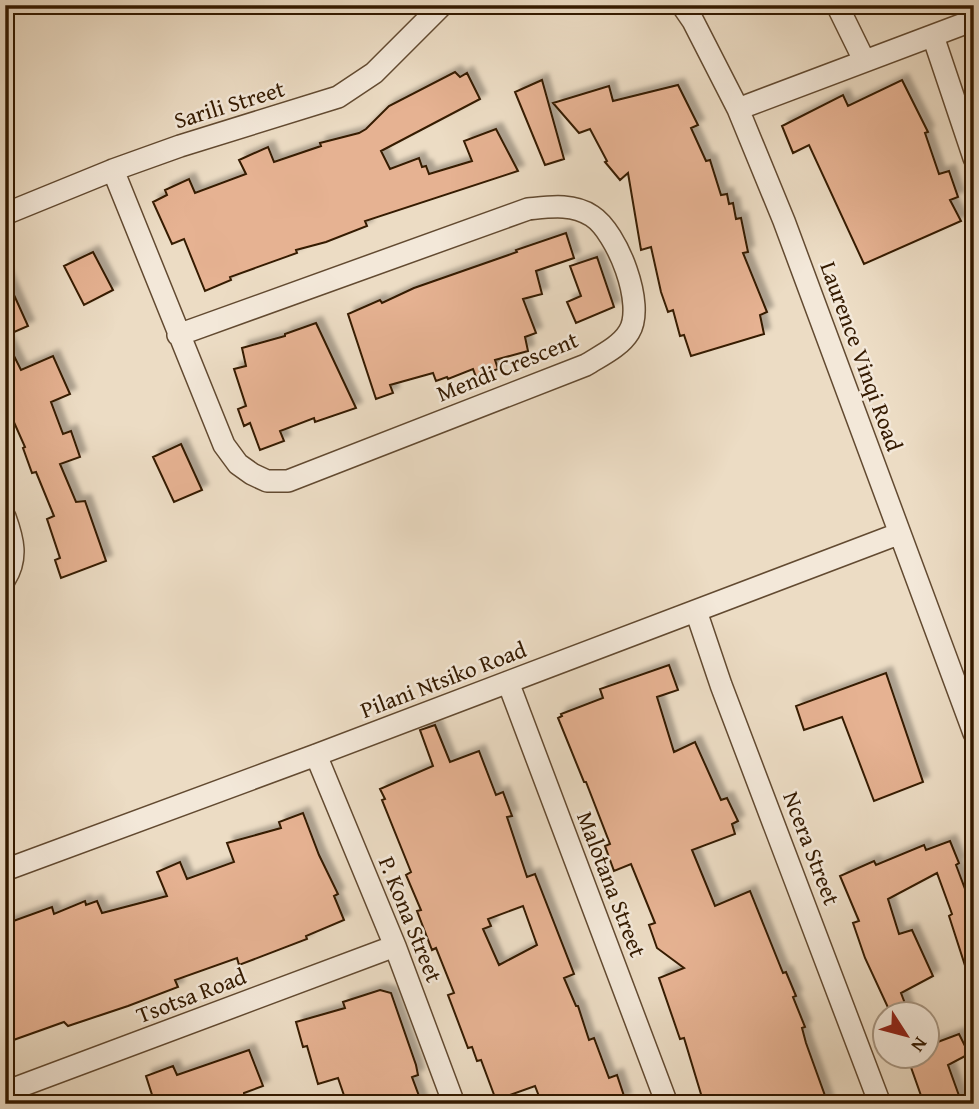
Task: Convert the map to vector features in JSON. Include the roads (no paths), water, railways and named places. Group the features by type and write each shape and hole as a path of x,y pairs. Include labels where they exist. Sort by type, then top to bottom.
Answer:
{"street":[{"name":"Sarili Street","path":"5,214 180,146 338,97 374,72 442,5"},
{"name":"Laurence Vinqi Road","path":"682,5 738,109 824,328 898,534 974,733"},
{"path":"837,5 864,60"},
{"path":"738,109 974,20"},
{"path":"933,36 974,158"},
{"name":"Mendi Crescent","path":"113,170 178,335 224,445 238,464 267,481 288,481 586,365 616,346 629,333 635,316 634,299 618,247 606,229 592,215 556,206 528,209 178,335"},
{"path":"5,517 15,550 12,568 5,579"},
{"name":"Pilani Ntsiko Road","path":"5,870 317,755 898,534"},
{"name":"Ncera Street","path":"695,611 880,1104"},
{"name":"Malotana Street","path":"508,682 667,1104"},
{"name":"P. Kona Street","path":"317,755 395,946 454,1104"},
{"name":"Tsotsa Road","path":"5,1092 395,946"}]}
